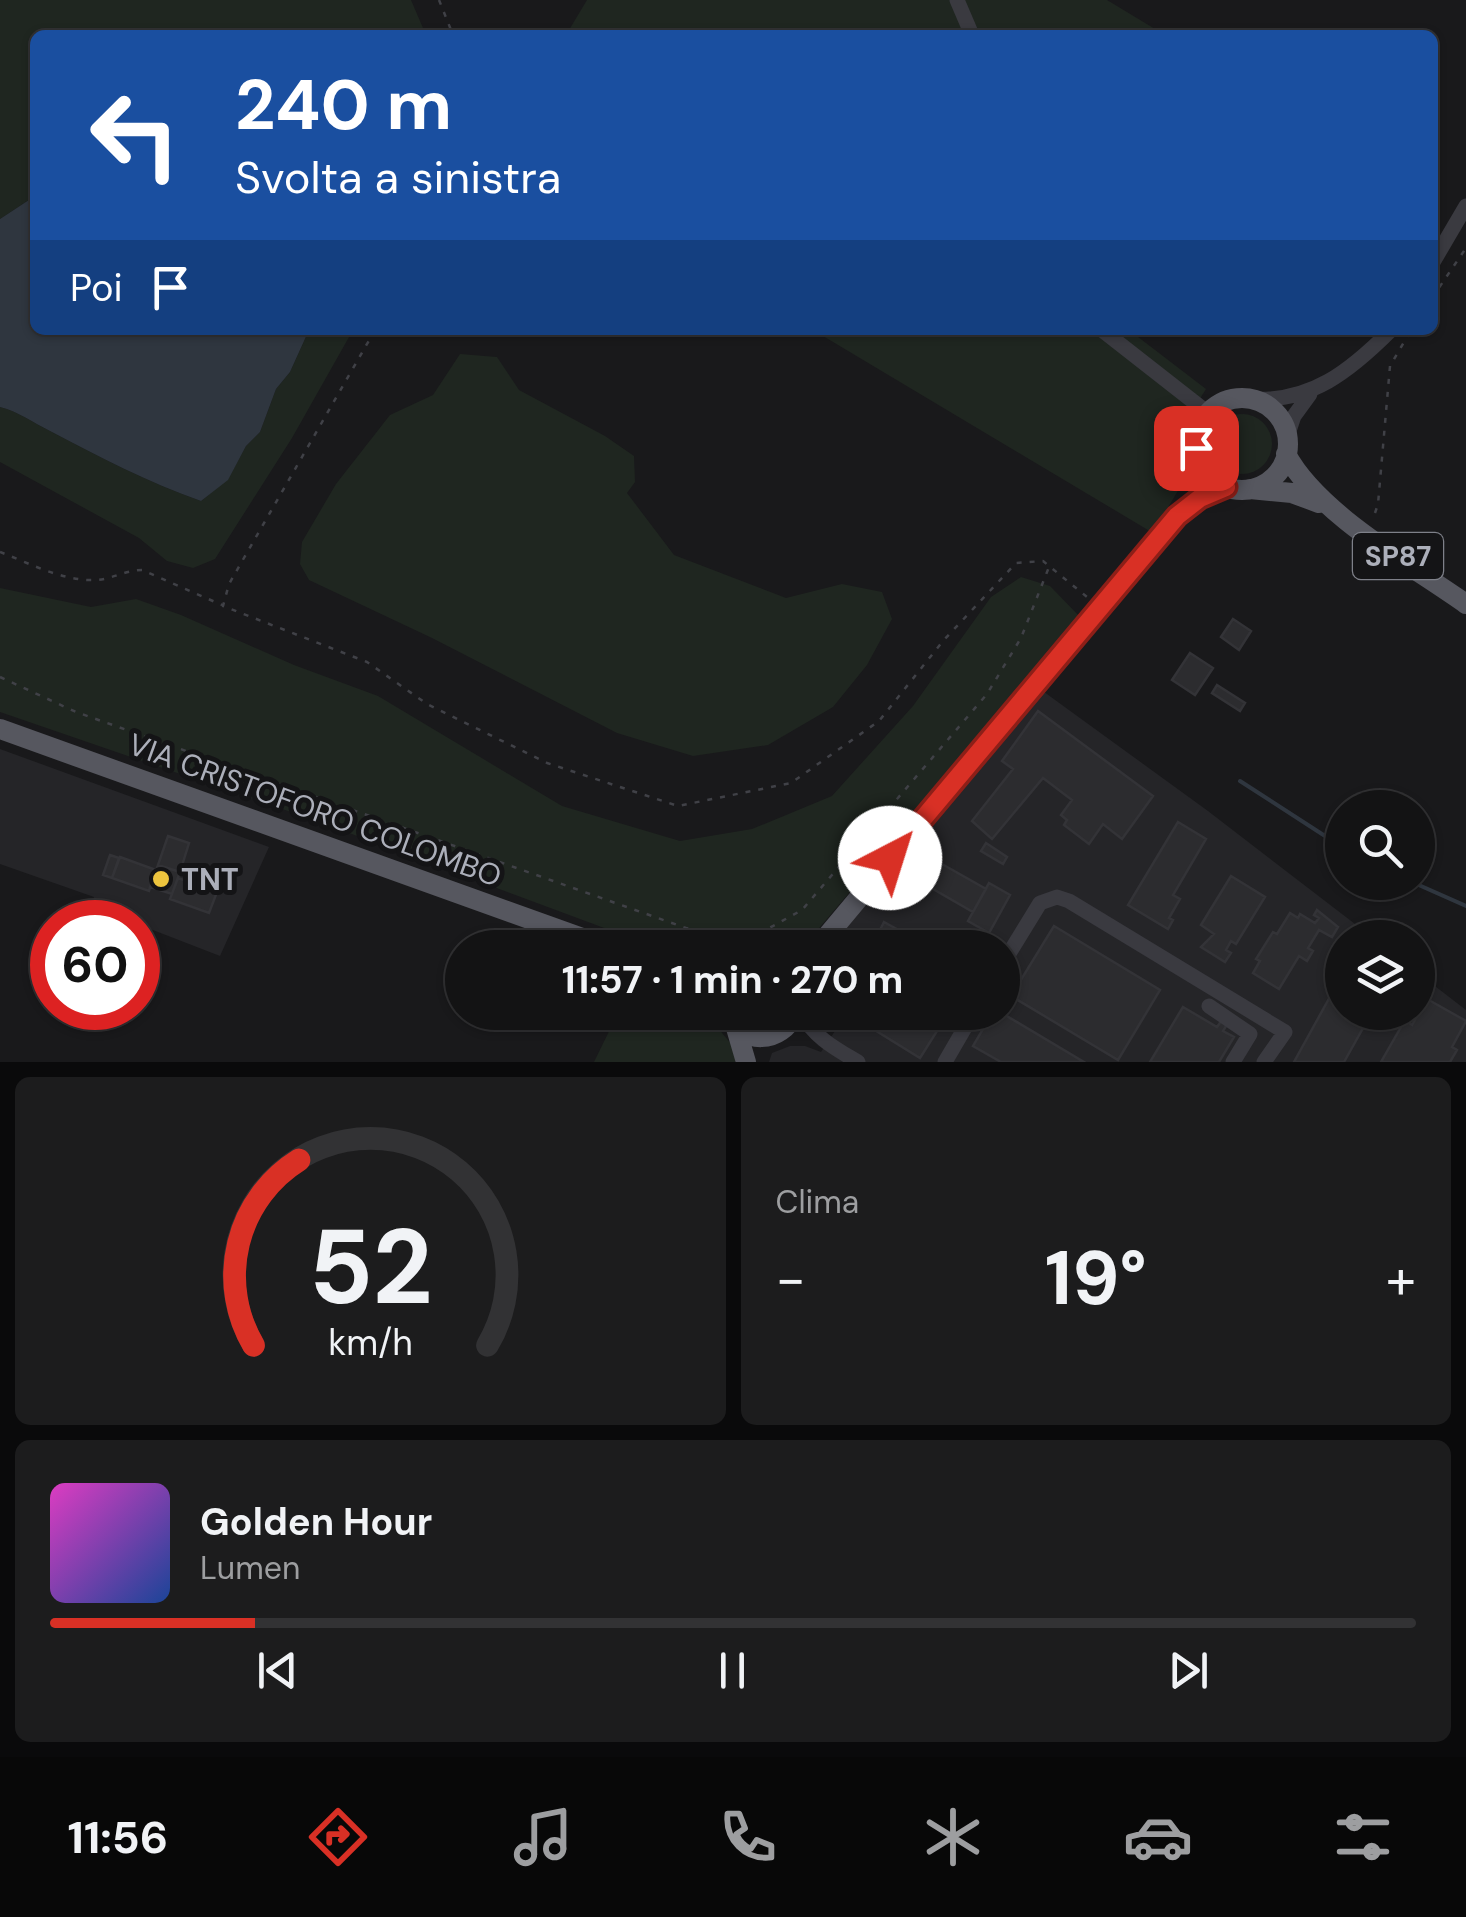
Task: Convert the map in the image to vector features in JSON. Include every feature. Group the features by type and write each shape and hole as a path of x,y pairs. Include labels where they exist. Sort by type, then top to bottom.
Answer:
{"main road":[{"path":"831,930 1177,516 1192,488 1198,431 1208,412 1227,401 1250,399 1270,408 1284,426 1287,446 1277,473 1260,486 1226,487 1200,498 1177,516"},
{"name":"SP87","path":"1287,446 1301,480 1330,508 1466,604"},
{"path":"1198,456 1208,475 1226,487"},
{"name":"SP87","path":"1249,489 1292,493 1330,508"},
{"name":"VIA CRISTOFORO COLOMBO","path":"0,729 560,930"},
{"path":"735,1030 746,1062"},
{"path":"742,1030 748,1036 775,1035"},
{"path":"754,1062 782,1030"}],"street":[{"path":"957,0 970,30"},
{"path":"1438,254 1466,206"},
{"path":"1108,335 1208,412"},
{"path":"1250,399 1286,400 1312,391 1361,358 1386,335"},
{"path":"1287,446 1294,416 1312,391"},
{"path":"1020,936 1040,903 1057,897 1069,901 1285,1032 1264,1062"},
{"path":"1209,1006 1250,1034 1233,1062"},
{"path":"814,1030 828,1044"},
{"path":"944,1062 963,1030"},
{"path":"775,1035 797,1034 828,1044 858,1062"}],"path":[{"path":"439,0 451,30"},
{"path":"1438,289 1466,248"},
{"path":"223,606 228,584 372,335"},
{"path":"1375,513 1390,366 1408,335"},
{"path":"0,552 72,578 96,580 142,570 367,662 427,704 547,763 678,806 790,783 879,721 943,641 1016,563 1043,560 1100,608"},
{"path":"0,677 76,712 686,928 730,939 753,937 802,910 988,694 1021,638 1049,566"}],"shaded area":[{"path":"0,0 411,0 424,30 30,30 30,199 0,219"},
{"path":"587,0 1107,0 1157,30 569,30"},
{"path":"30,199 30,335 307,335 290,372 276,389 260,432 246,446 228,480 201,501 143,478 0,407 0,219"},
{"path":"307,335 350,335 292,438 215,559 193,568 167,561 139,538 0,462 0,407 143,478 201,501 228,479 246,446 260,432 276,389 290,372"},
{"path":"821,335 1136,335 1206,389 1186,421 1186,477 1153,533"},
{"path":"460,354 497,357 519,390 634,456 635,482 627,493 674,555 786,598 842,584 882,592 892,619 867,665 833,707 768,745 693,756 617,733 309,580 300,564 302,542 336,484 390,415 433,395"},
{"path":"1242,414 1263,423 1272,444 1263,465 1242,474 1221,465 1212,444 1221,423"},
{"path":"1021,577 1050,586 1082,619 817,930 610,930 317,821 0,712 0,588 91,607 136,599 378,696 562,806 680,841 752,829 832,796 913,706 991,597"},
{"path":"1040,689 1350,920 1325,920 1325,1030 1435,1030 1435,986 1466,1010 1466,1062 769,1062 772,1053 790,1046 821,1052 834,1030 1020,1030 1020,930 842,930"},
{"path":"0,749 269,847 220,956 160,933 160,900 93,900 94,897 0,864"},
{"path":"610,1030 721,1030 738,1052 735,1062 594,1062"}],"building":[{"path":"1233,619 1251,631 1239,650 1221,637"},
{"path":"1190,653 1213,668 1195,695 1172,680"},
{"path":"1217,685 1245,703 1240,711 1212,693"},
{"path":"1038,711 1153,796 1122,839 1103,824 1089,844 1064,825 1067,820 1061,815 1072,800 1043,778 992,839 972,821 1013,769 1002,761"},
{"path":"1178,822 1206,839 1173,895 1180,899 1169,918 1173,920 1168,929 1128,905"},
{"path":"168,836 189,843 180,872 158,865"},
{"path":"986,843 1007,857 1003,864 981,851"},
{"path":"110,855 119,858 112,878 103,875"},
{"path":"120,857 156,870 149,891 112,878"},
{"path":"933,859 986,889 973,912 921,882"},
{"path":"158,865 180,872 172,894 150,887"},
{"path":"1231,876 1265,897 1236,944 1231,941 1226,950 1231,953 1225,962 1201,947 1214,934 1201,925"},
{"path":"178,878 217,892 209,913 170,899"},
{"path":"989,883 1010,895 991,930 968,921"},
{"path":"1317,910 1329,920 1325,920 1325,933 1319,930 1308,948 1313,951 1307,961 1299,956 1279,989 1253,973 1260,961 1256,959 1290,913 1315,923 1319,918 1314,915"},
{"path":"884,922 898,930 880,930"},
{"path":"1054,926 1160,990 1118,1060 1020,1001 1020,981"},
{"path":"1435,1004 1466,1021 1452,1047 1457,1050 1450,1062 1381,1062 1399,1030 1435,1030"},
{"path":"1325,1006 1325,1030 1362,1030 1344,1062 1294,1062"},
{"path":"1183,1007 1217,1027 1222,1020 1228,1023 1223,1031 1234,1037 1219,1062 1150,1062"},
{"path":"1020,1024 1084,1062 1001,1062 973,1046 982,1030 1020,1030"},
{"path":"875,1030 938,1030 920,1058"}],"waterway":[{"path":"1240,781 1325,836"},
{"path":"1435,892 1466,906"}],"place":[{"name":"TNT","path":"161,879"}],"route":[{"path":"890,858 1177,516 1200,498 1226,487 1208,475 1196,448"}]}
